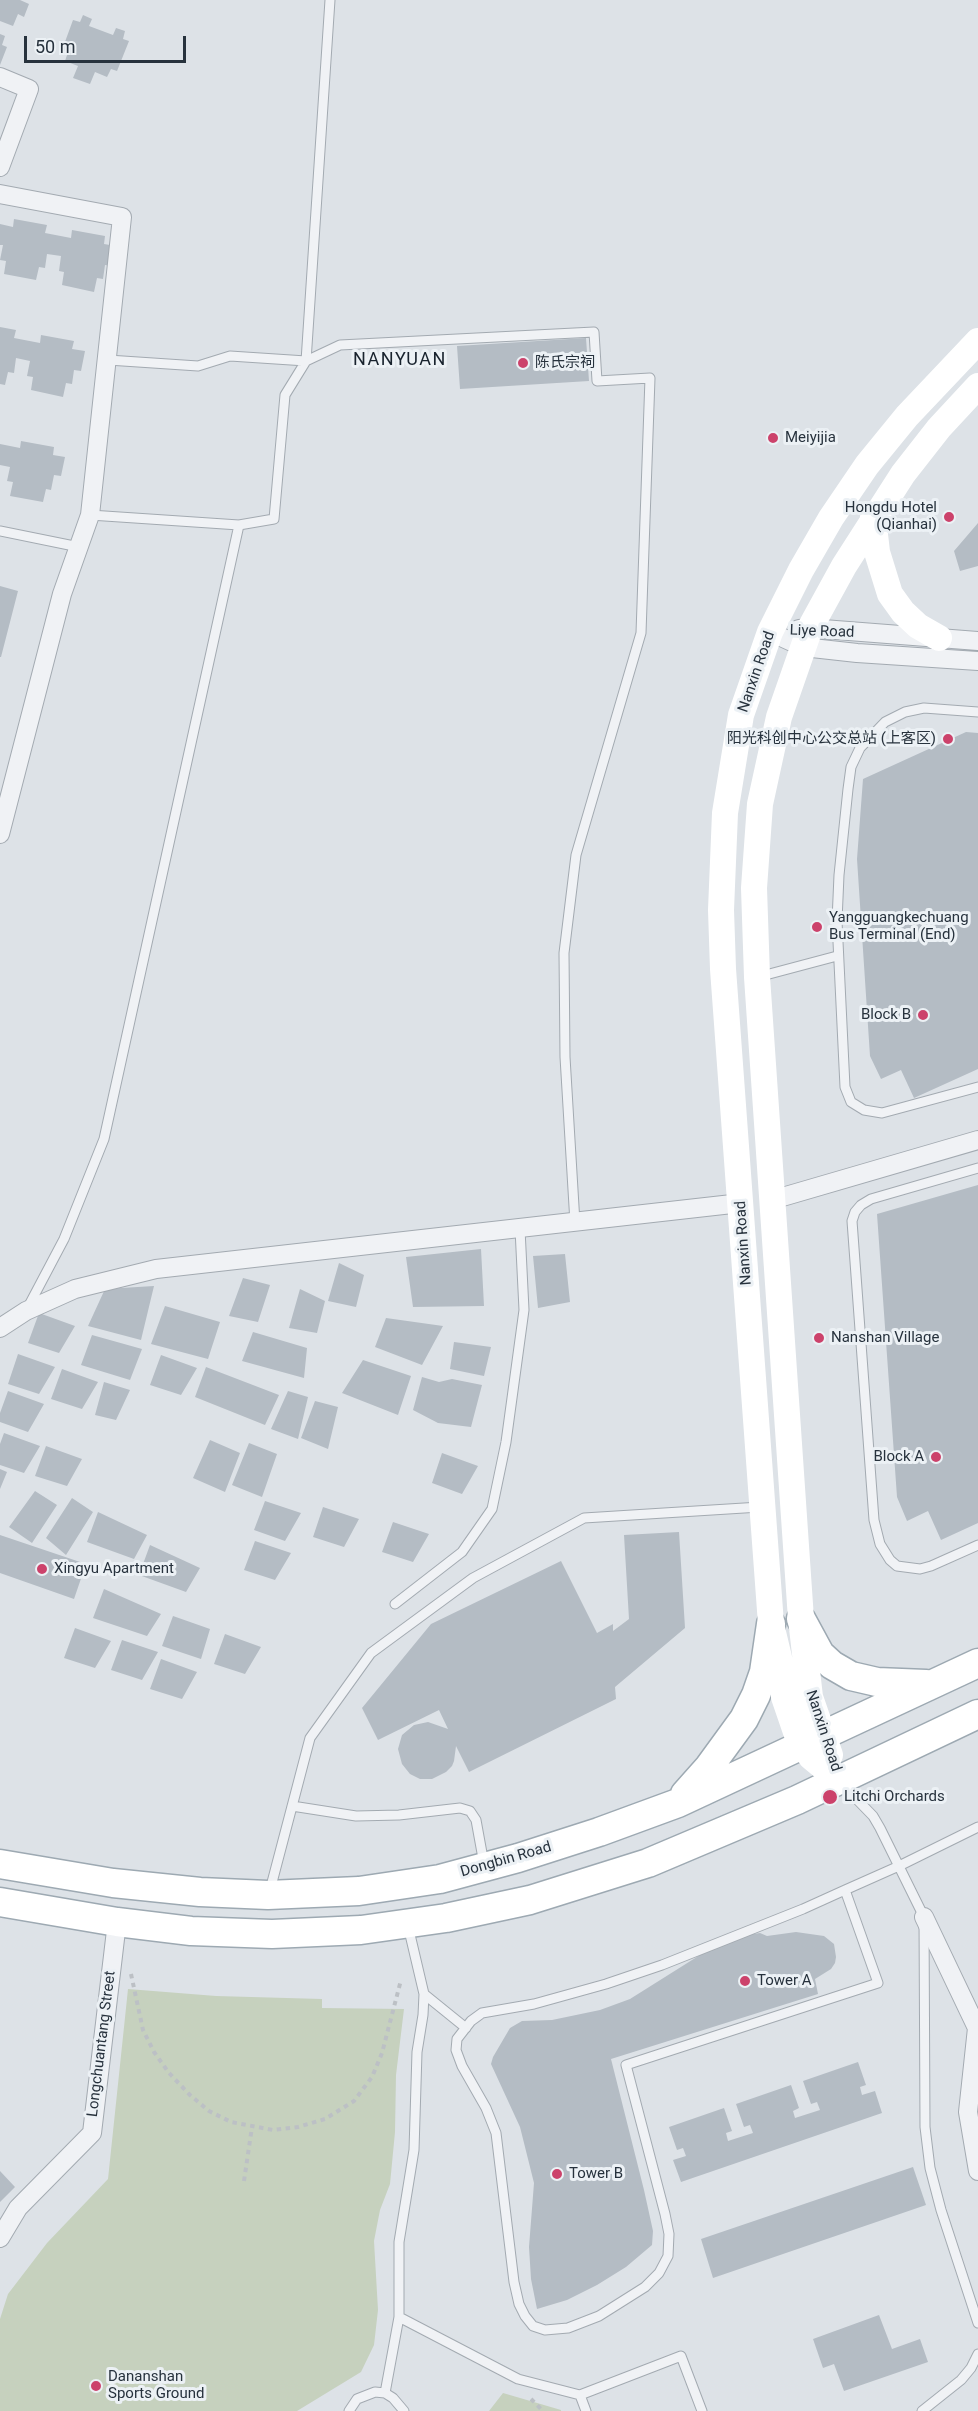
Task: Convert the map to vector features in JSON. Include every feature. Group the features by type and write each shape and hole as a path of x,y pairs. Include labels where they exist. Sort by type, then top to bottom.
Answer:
{"main road":[{"name":"Nanxin Road","path":"840,1781 813,1740 796,1732 786,1705 781,1666 771,1624 723,969 722,856 731,768 741,715 770,632 801,570 831,518 867,465 900,424 978,341"},
{"path":"953,365 978,386"},
{"name":"Nanxin Road","path":"813,1740 813,1709 807,1684 801,1619 757,978 754,888 760,804 779,717 807,637 844,566 873,517 903,474 939,428 978,386"},
{"path":"873,517 877,552 890,594 903,612 918,626 939,638"},
{"path":"801,1619 820,1654 832,1665 851,1676 906,1685 934,1684"},
{"path":"678,1803 709,1767 744,1719 764,1672 771,1624"},
{"name":"Dongbin Road","path":"0,1864 113,1883 200,1892 268,1895 359,1891 440,1879 599,1832 678,1803 978,1663"},
{"path":"0,1902 117,1922 191,1931 272,1934 361,1930 446,1918 530,1900 593,1882 699,1843 840,1781 978,1714"}],"street":[{"path":"0,77 29,89 0,167"},
{"path":"0,194 122,217 90,515 62,594 0,834"},
{"name":"Liye Road","path":"770,632 807,637 939,638 978,641"},
{"name":"Liye Road","path":"807,637 857,653 978,661"},
{"path":"772,1200 978,1140"},
{"path":"0,1328 26,1311 75,1289 156,1269 741,1203"},
{"path":"924,1917 977,2028 968,2112 978,2171"},
{"name":"Longchuantang Street","path":"0,2238 18,2208 92,2133 117,1922"}],"lane":[{"path":"90,515 239,525 274,519 285,395 306,361 330,0"},
{"path":"108,360 198,366 230,356 306,361 340,345 594,332 597,381 650,378 641,633 576,855 564,953 565,1058 575,1223"},
{"path":"26,1311 64,1239 104,1139 239,525"},
{"path":"0,531 79,547"},
{"path":"978,712 933,708 905,712 885,722 860,748 851,767 843,826 837,956 845,1087 851,1102 864,1110 882,1113 978,1087"},
{"path":"757,978 837,956"},
{"path":"978,1168 871,1199 861,1205 852,1221 874,1520 880,1544 890,1560 897,1566 920,1569 978,1545"},
{"path":"395,1604 462,1552 492,1509 506,1442 524,1310 520,1229"},
{"path":"268,1895 310,1738 371,1653 472,1578 584,1518 763,1507"},
{"path":"840,1781 873,1816 924,1917 925,2127 930,2168 941,2210 978,2323"},
{"path":"292,1806 356,1816 399,1815 460,1808 470,1811 476,1820 485,1867"},
{"path":"845,1890 878,1983 626,2065 665,2214 669,2234 668,2256 659,2273 645,2287 599,2316 568,2328 545,2330 533,2326 519,2304 514,2282 495,2133 486,2108 462,2066 456,2050 458,2038 466,2028 482,2013 534,2004 617,1980 735,1936 899,1866 978,1827"},
{"path":"385,2393 399,2317 399,2242 414,2150 417,2052 424,1994 407,1923"},
{"path":"424,1994 466,2028"},
{"path":"399,2317 519,2379 580,2395 681,2356 702,2411"},
{"path":"922,2411 961,2380 971,2368 978,2354"},
{"path":"349,2411 357,2399 366,2394 385,2393 393,2397 404,2411"},
{"path":"580,2395 586,2411"}],"path":[{"path":"131,1973 143,2030 169,2073 209,2111 231,2122 273,2130 298,2127 326,2119 354,2101 372,2077 382,2053 401,1980"},
{"path":"244,2181 252,2127"}],"green space":[{"path":"128,1989 216,1996 322,1999 322,2008 404,2009 396,2075 395,2132 390,2184 380,2210 374,2241 378,2310 374,2345 361,2372 297,2411 0,2411 0,2319 8,2294 47,2243 108,2179"},
{"path":"503,2393 561,2410 561,2411 489,2411"}],"building":[{"path":"0,0 20,0 29,4 24,17 18,14 13,26 0,21"},
{"path":"83,15 92,19 89,26 113,35 116,28 125,31 123,39 129,41 117,71 111,69 107,77 95,72 90,84 73,78 78,66 65,61 68,52 62,50 73,20 80,22"},
{"path":"0,34 5,36 2,45 7,47 0,65"},
{"path":"14,219 47,225 45,233 71,238 72,230 105,236 104,244 116,246 112,266 105,265 103,279 97,278 94,292 62,285 64,272 59,271 61,256 47,254 45,268 39,267 36,280 4,274 6,261 0,260 3,245 0,245 0,224 13,227"},
{"path":"0,327 16,330 14,338 40,343 41,335 74,341 72,349 85,351 81,371 74,370 72,384 66,383 63,397 31,390 33,377 27,376 30,361 16,358 14,373 8,372 5,385 0,384"},
{"name":"陈氏宗祠","path":"586,338 589,381 460,389 457,346"},
{"path":"21,441 54,447 53,455 65,457 61,476 54,475 51,490 46,489 43,502 10,496 13,482 7,481 10,467 0,465 0,444 20,448"},
{"path":"978,523 978,566 960,571 954,551"},
{"path":"0,586 18,591 1,657 0,657"},
{"path":"966,732 978,733 978,1069 914,1098 901,1070 881,1079 870,1056 857,859 863,779"},
{"path":"978,1185 978,1523 941,1540 928,1511 907,1521 897,1497 877,1214"},
{"path":"481,1249 484,1306 413,1307 406,1257"},
{"path":"565,1254 570,1302 538,1308 533,1256"},
{"path":"339,1263 364,1275 356,1307 328,1301"},
{"path":"243,1278 270,1285 258,1322 229,1316"},
{"path":"154,1286 141,1340 88,1326 105,1289"},
{"path":"300,1289 325,1301 317,1333 289,1328"},
{"path":"165,1306 220,1322 208,1359 151,1344"},
{"path":"39,1313 75,1326 59,1353 28,1343"},
{"path":"386,1318 443,1326 422,1365 375,1347"},
{"path":"253,1332 307,1348 304,1378 242,1361"},
{"path":"92,1335 142,1349 130,1380 81,1365"},
{"path":"454,1342 491,1347 484,1376 450,1369"},
{"path":"18,1354 55,1367 39,1394 8,1384"},
{"path":"161,1355 197,1368 181,1395 150,1385"},
{"path":"363,1360 411,1376 398,1415 342,1393"},
{"path":"206,1367 279,1395 265,1425 195,1397"},
{"path":"62,1369 98,1382 82,1409 51,1399"},
{"path":"422,1377 439,1382 452,1379 482,1385 471,1427 438,1423 413,1410"},
{"path":"104,1382 130,1390 116,1420 95,1415"},
{"path":"8,1391 44,1404 28,1432 0,1422 0,1413"},
{"path":"288,1391 308,1397 298,1439 271,1429"},
{"path":"315,1401 338,1407 328,1449 301,1438"},
{"path":"4,1433 40,1446 24,1473 0,1465 0,1444"},
{"path":"210,1440 240,1453 225,1492 193,1478"},
{"path":"249,1443 277,1454 262,1497 232,1485"},
{"path":"46,1446 82,1459 67,1486 35,1476"},
{"path":"442,1453 478,1466 462,1494 432,1483"},
{"path":"0,1469 7,1472 0,1489"},
{"path":"35,1491 57,1505 32,1543 9,1527"},
{"path":"72,1498 93,1512 66,1555 46,1538"},
{"path":"265,1501 301,1513 285,1541 254,1530"},
{"path":"323,1507 359,1519 344,1547 313,1537"},
{"path":"98,1512 147,1535 134,1559 87,1542"},
{"path":"393,1522 429,1534 413,1562 382,1552"},
{"path":"679,1532 685,1628 615,1687 616,1699 469,1772 456,1746 452,1766 432,1779 420,1779 410,1774 402,1764 398,1749 402,1735 414,1725 428,1722 448,1729 439,1710 378,1740 362,1708 431,1624 561,1561 597,1633 613,1624 613,1631 629,1619 624,1535"},
{"name":"Xingyu Apartment","path":"0,1535 86,1564 74,1599 0,1573"},
{"path":"255,1541 291,1553 275,1580 244,1570"},
{"path":"150,1545 200,1568 186,1592 139,1575"},
{"path":"104,1589 161,1614 147,1636 93,1618"},
{"path":"173,1616 210,1629 201,1659 162,1646"},
{"path":"75,1628 111,1641 95,1668 64,1658"},
{"path":"225,1634 261,1647 245,1674 214,1664"},
{"path":"122,1640 158,1652 142,1680 111,1670"},
{"path":"161,1659 197,1672 182,1699 150,1689"},
{"path":"796,1932 824,1936 834,1944 835,1963 831,1969 815,1979 818,1994 611,2059 644,2190 653,2231 652,2245 626,2267 597,2285 567,2300 537,2309 531,2279 529,2247 534,2183 520,2127 491,2064 510,2028 522,2021 552,2020 600,2010 630,1999 700,1955 747,1935 760,1933 767,1936"},
{"path":"858,2062 866,2085 860,2087 862,2095 875,2091 882,2113 681,2182 673,2160 686,2156 683,2148 677,2150 669,2127 724,2108 732,2131 726,2133 728,2141 753,2133 750,2125 744,2127 736,2104 791,2085 799,2108 793,2111 795,2118 820,2110 817,2102 811,2104 803,2081"},
{"path":"913,2167 926,2205 713,2278 701,2239"},
{"path":"0,2171 15,2187 0,2202"},
{"path":"879,2315 892,2349 920,2339 928,2362 844,2391 834,2364 823,2368 813,2339"}],"place":[{"name":"陈氏宗祠","path":"523,363"},
{"name":"Meiyijia","path":"773,438"},
{"name":"Hongdu Hotel (Qianhai)","path":"949,517"},
{"name":"阳光科创中心公交总站 (上客区)","path":"948,739"},
{"name":"Yangguangkechuang Bus Terminal (End)","path":"817,927"},
{"name":"Block B","path":"923,1015"},
{"name":"Nanshan Village","path":"819,1338"},
{"name":"Block A","path":"936,1457"},
{"name":"Xingyu Apartment","path":"42,1569"},
{"name":"Litchi Orchards","path":"830,1797"},
{"name":"Tower A","path":"745,1981"},
{"name":"Tower B","path":"557,2174"},
{"name":"Dananshan Sports Ground","path":"96,2386"}],"district":[{"name":"NANYUAN","path":"400,360"}]}
